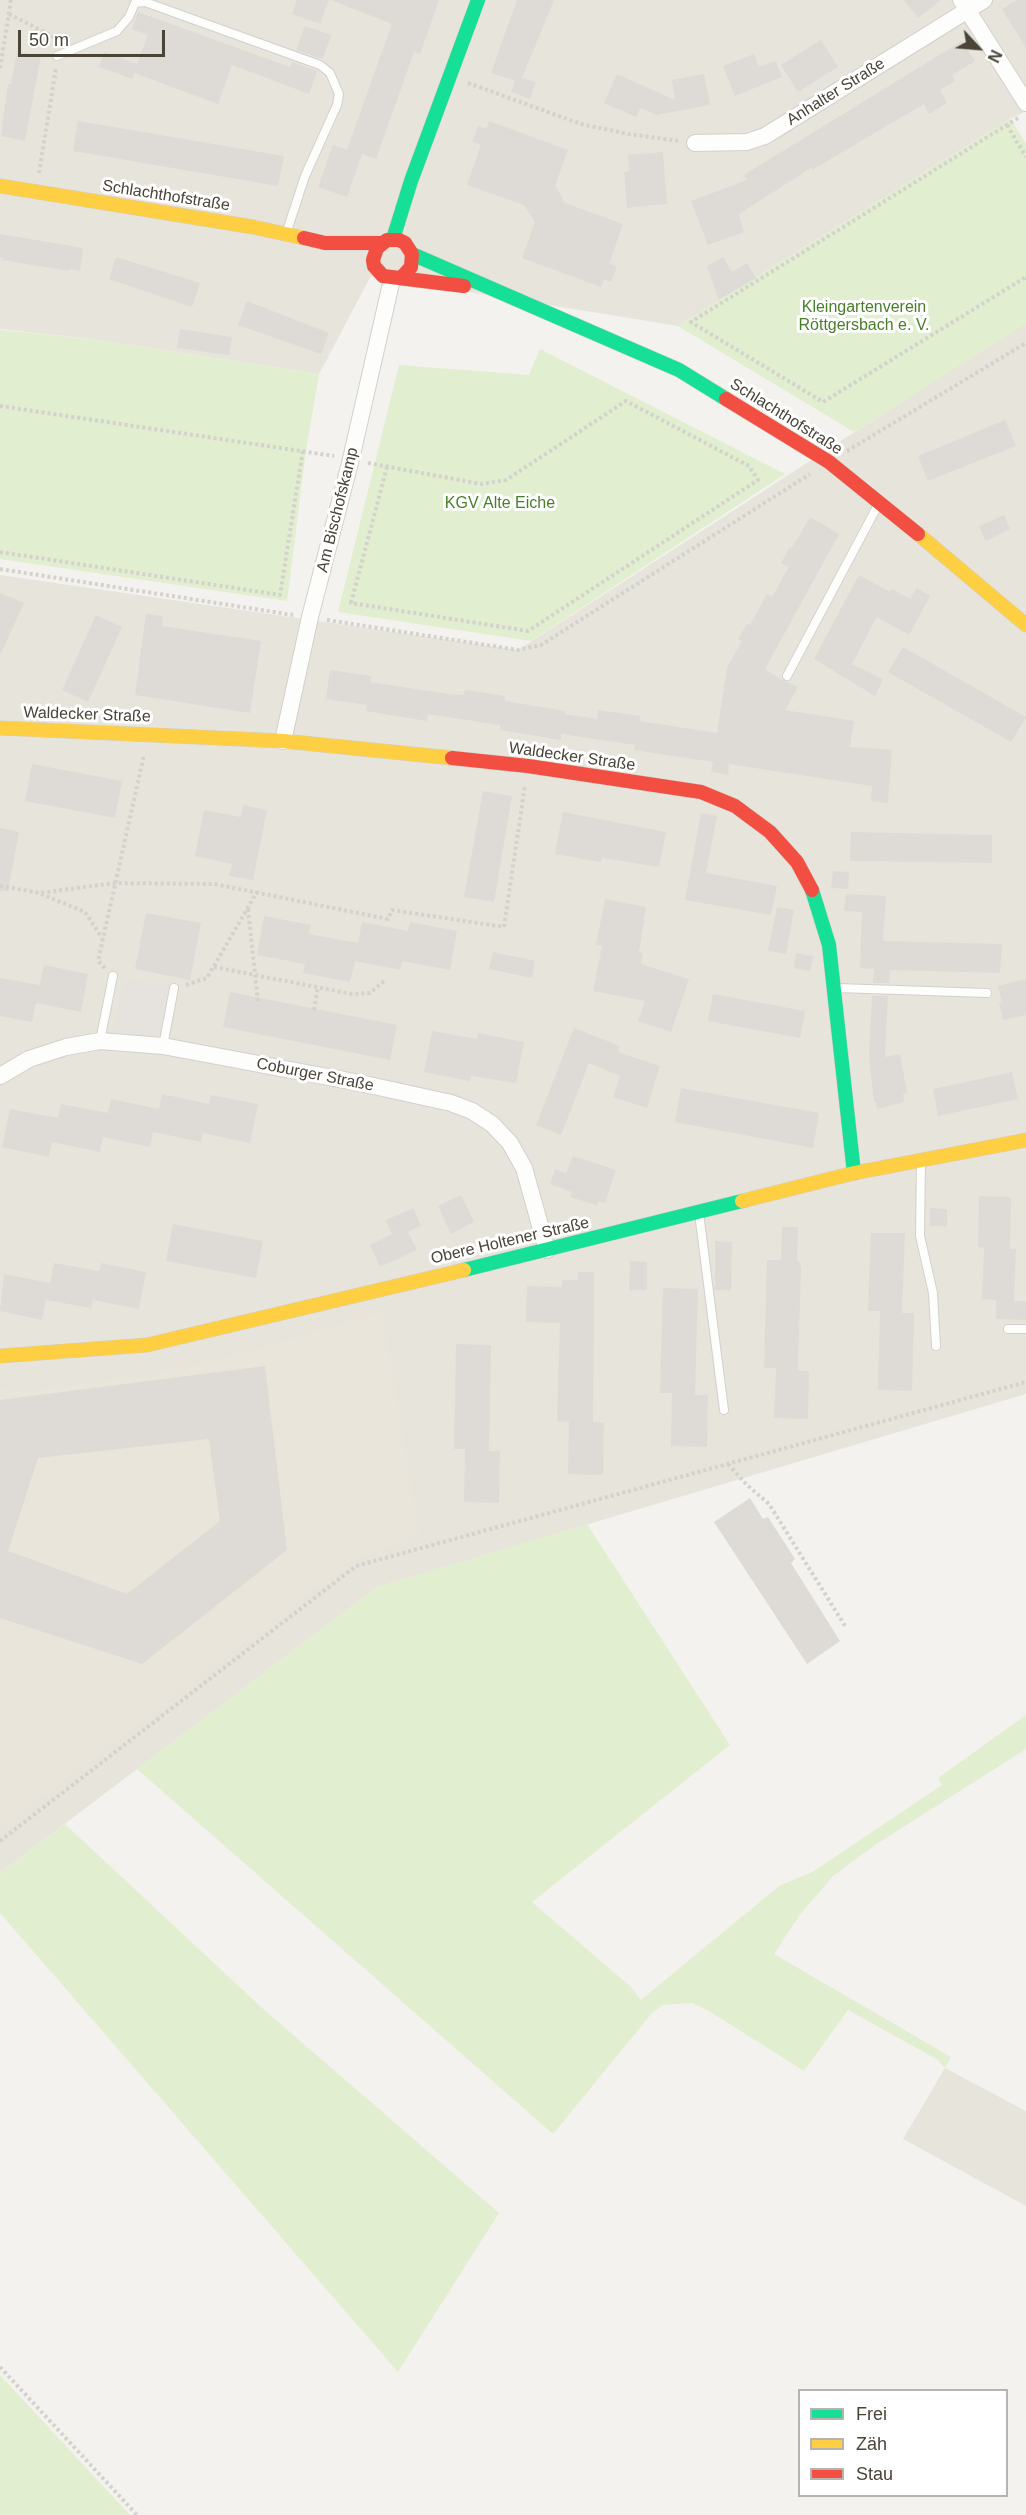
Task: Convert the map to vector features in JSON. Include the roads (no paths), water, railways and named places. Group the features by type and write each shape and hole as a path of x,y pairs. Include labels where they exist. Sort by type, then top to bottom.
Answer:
{"street":[{"path":"387,241 405,243 412,254 411,267 391,276 373,260 374,254 387,241 478,0"},
{"name":"Anhalter Straße","path":"694,143 747,142 765,136 964,5 984,0"},
{"path":"964,5 1026,103"},
{"name":"Schlachthofstraße","path":"0,186 253,227 325,243 387,241"},
{"name":"Schlachthofstraße","path":"325,243 391,276 496,291"},
{"name":"Schlachthofstraße","path":"412,254 679,370 829,462 1026,625"},
{"name":"Am Bischofskamp","path":"283,741 310,617 351,459 391,276"},
{"name":"Waldecker Straße","path":"0,728 283,741 528,766 701,792 735,806 770,832 797,862 816,898 829,945 854,1173"},
{"name":"Coburger Straße","path":"0,1076 29,1059 66,1047 100,1041 163,1046 360,1083 451,1103 472,1111 492,1124 510,1143 524,1168 547,1250"},
{"name":"Obere Holtener Straße","path":"0,1356 147,1345 547,1250 854,1173 1026,1140"}],"lane":[{"path":"57,56 117,31 129,16 135,3 145,2 320,65 330,73 339,94 338,105 305,176 286,235"},
{"path":"788,676 880,502"},
{"path":"100,1041 113,976"},
{"path":"163,1046 174,988"},
{"path":"833,988 987,993"},
{"path":"921,1161 920,1236 933,1293 936,1346"},
{"path":"699,1212 724,1410"},
{"path":"1008,1329 1026,1329"}],"park label":[{"name":"Kleingartenverein Röttgersbach e. V.","path":"864,317"},
{"name":"KGV Alte Eiche","path":"500,504"}]}
